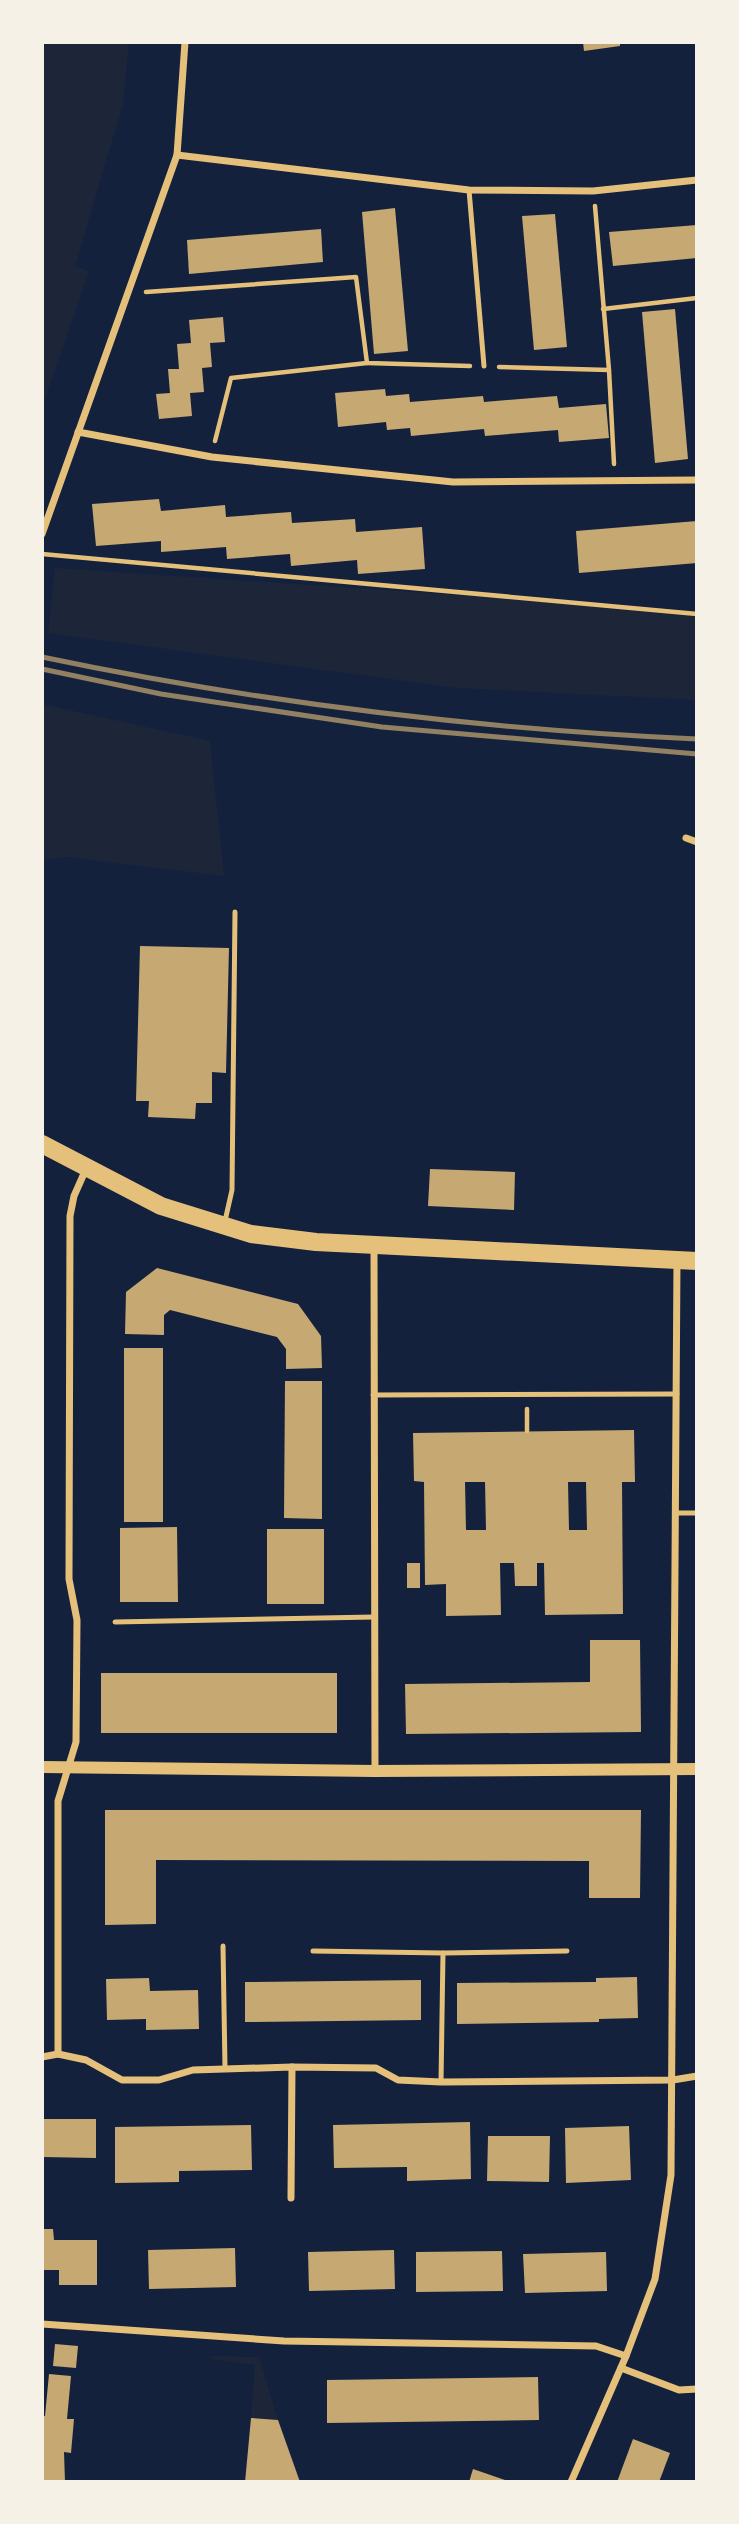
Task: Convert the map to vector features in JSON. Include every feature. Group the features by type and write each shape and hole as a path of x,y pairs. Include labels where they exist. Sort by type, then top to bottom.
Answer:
{"main road":[{"path":"42,1144 161,1206 223,1228 281,1239 697,1261"}],"street":[{"path":"42,534 177,155 185,42"},
{"path":"177,155 469,190 593,191 697,180"},
{"path":"78,432 212,457 453,482 615,483 697,480"},
{"path":"686,838 697,842"},
{"path":"58,2054 58,1801 76,1742 77,1620 69,1579 70,1216 74,1196 86,1168"},
{"path":"374,1245 375,1771"},
{"path":"571,2482 626,2356 655,2279 667,2216 673,2080 677,1259"},
{"path":"42,1767 375,1771 697,1769"},
{"path":"42,2057 58,2054 86,2060 122,2080 159,2081 193,2070 292,2067 376,2068 398,2080 441,2082 673,2080 697,2076"},
{"path":"291,2199 292,2067"},
{"path":"42,2324 284,2341 596,2346 626,2356"},
{"path":"621,2368 679,2390 697,2389"}],"lane":[{"path":"469,190 484,366"},
{"path":"223,1228 232,1191 235,912"},
{"path":"373,1395 677,1394"},
{"path":"676,1513 697,1513"},
{"path":"115,1622 374,1617"},
{"path":"223,1947 225,2068"},
{"path":"313,1951 567,1951"},
{"path":"441,2082 443,1953"}],"path":[{"path":"593,191 609,370 615,483"},
{"path":"128,293 356,277 367,363"},
{"path":"603,309 697,298"},
{"path":"212,457 231,378 367,363 609,370"},
{"path":"42,554 697,614"}],"shaded area":[{"path":"42,42 129,42 123,104 75,266 89,271 42,408"},
{"path":"55,568 697,611 697,700 458,688 48,633"},
{"path":"42,704 210,741 224,876 68,857 42,860"},
{"path":"211,2356 259,2357 278,2420 251,2418 255,2365 210,2359"}],"building":[{"path":"583,42 620,42 620,46 584,51"},
{"path":"395,208 408,351 374,354 362,212"},
{"path":"555,214 567,347 534,350 522,216"},
{"path":"697,225 697,258 613,266 609,232"},
{"path":"321,229 323,262 189,274 187,240"},
{"path":"675,309 688,459 655,463 642,312"},
{"path":"223,317 225,342 210,343 212,367 202,368 204,392 190,393 192,416 159,419 156,394 170,393 168,369 179,369 177,344 191,343 189,320"},
{"path":"385,389 386,396 409,394 410,402 483,396 484,402 557,396 559,408 606,404 609,438 559,442 558,430 485,436 484,429 411,436 410,428 387,430 386,422 338,427 335,393"},
{"path":"159,499 161,511 225,505 226,517 291,512 292,523 355,519 356,532 422,527 425,569 358,574 357,560 291,566 290,554 227,559 226,547 161,552 161,541 96,546 92,504"},
{"path":"697,521 697,563 579,573 576,531"},
{"path":"140,946 229,948 226,1073 212,1072 212,1103 196,1103 195,1119 148,1117 149,1101 136,1101"},
{"path":"430,1169 515,1172 514,1210 428,1206"},
{"path":"157,1268 298,1304 321,1336 322,1368 286,1369 286,1349 277,1337 170,1310 164,1315 164,1335 125,1334 126,1292"},
{"path":"124,1348 163,1348 163,1522 124,1522"},
{"path":"285,1381 322,1381 322,1519 284,1518"},
{"path":"634,1430 635,1482 622,1482 623,1614 545,1615 544,1563 537,1563 537,1586 515,1586 514,1563 500,1563 501,1615 446,1616 446,1584 425,1585 424,1482 414,1481 413,1433","holes":["465,1482 485,1482 486,1530 466,1530","568,1482 586,1482 587,1530 569,1530"]},
{"path":"177,1527 178,1602 120,1602 120,1528"},
{"path":"267,1529 324,1529 324,1604 267,1604"},
{"path":"407,1563 420,1563 420,1588 407,1588"},
{"path":"590,1640 640,1640 641,1732 406,1734 405,1684 590,1682"},
{"path":"101,1673 337,1673 337,1733 101,1733"},
{"path":"105,1810 641,1810 640,1898 589,1898 589,1861 156,1860 156,1924 105,1925"},
{"path":"637,1977 638,2018 599,2019 599,2022 457,2024 457,1983 596,1982 596,1978"},
{"path":"149,1978 150,1991 198,1990 199,2029 146,2030 146,2019 107,2020 106,1979"},
{"path":"421,1980 421,2020 245,2022 245,1982"},
{"path":"42,2119 96,2119 96,2158 42,2157"},
{"path":"470,2122 471,2179 407,2181 407,2167 334,2168 333,2125"},
{"path":"251,2125 252,2170 179,2171 179,2182 115,2183 115,2127"},
{"path":"629,2126 631,2180 566,2183 565,2128"},
{"path":"488,2136 550,2136 549,2182 487,2181"},
{"path":"42,2229 53,2229 54,2240 97,2240 97,2285 59,2285 59,2270 42,2270"},
{"path":"235,2248 236,2287 149,2289 148,2250"},
{"path":"394,2250 395,2289 309,2291 308,2252"},
{"path":"502,2251 503,2291 416,2292 416,2252"},
{"path":"606,2252 607,2291 525,2293 523,2254"},
{"path":"55,2344 78,2346 76,2368 53,2366"},
{"path":"49,2374 71,2376 67,2419 74,2419 71,2453 64,2452 65,2482 42,2482 42,2416 45,2416"},
{"path":"538,2377 539,2420 327,2423 327,2380"},
{"path":"251,2418 278,2420 300,2482 245,2482"},
{"path":"633,2439 670,2453 659,2482 617,2482"},
{"path":"473,2469 511,2482 469,2482"}],"railway":[{"path":"42,657 204,687 368,711 532,728 697,739"},
{"path":"42,669 161,694 382,727 697,754"}]}
